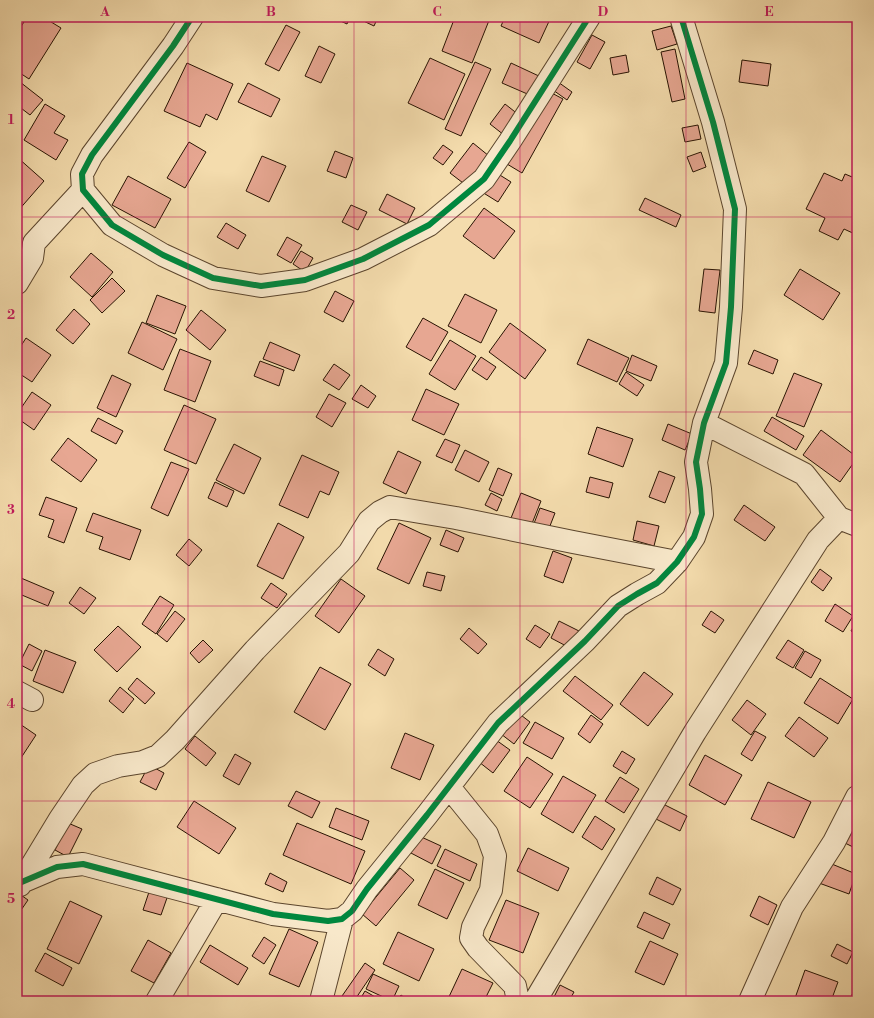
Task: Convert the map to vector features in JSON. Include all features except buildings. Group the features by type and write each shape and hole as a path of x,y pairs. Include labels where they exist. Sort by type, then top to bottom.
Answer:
{"street":[{"path":"192,17 92,155 82,174 83,190 112,225 163,255 213,278 261,286 305,280 363,259 429,225 484,179 510,142 589,17"},
{"path":"19,885 57,867 83,864 273,914 328,921 342,919 352,911 367,889 498,723 585,640 618,606 657,582 677,562 694,537 702,514 696,462 704,423 726,363 731,307 735,209 713,122 682,17"},
{"path":"17,283 32,258 34,243 83,190"},
{"path":"535,1001 695,732 818,540 848,521 804,474 704,423"},
{"path":"19,885 83,785 95,774 118,766 143,762 158,756 175,740 255,650 349,553 369,521 380,512 390,507 456,518 677,562"},
{"path":"449,787 487,834 495,856 491,890 473,927 471,938 478,948 515,986 518,1001"},
{"path":"750,1001 792,907 834,842 857,797"},
{"path":"158,1001 217,899"},
{"path":"321,1001 342,919"}],"cycle path":[{"path":"192,17 173,46 92,155 82,174 83,190 112,225 163,255 213,278 261,286 305,280 363,259 429,225 484,179 589,17"},
{"path":"17,884 57,867 83,864 273,914 328,921 342,919 352,911 367,889 427,815 498,723 585,641 618,606 657,583 677,562 694,537 702,514 696,462 704,423 726,363 731,307 735,209 713,122 682,17"}]}
